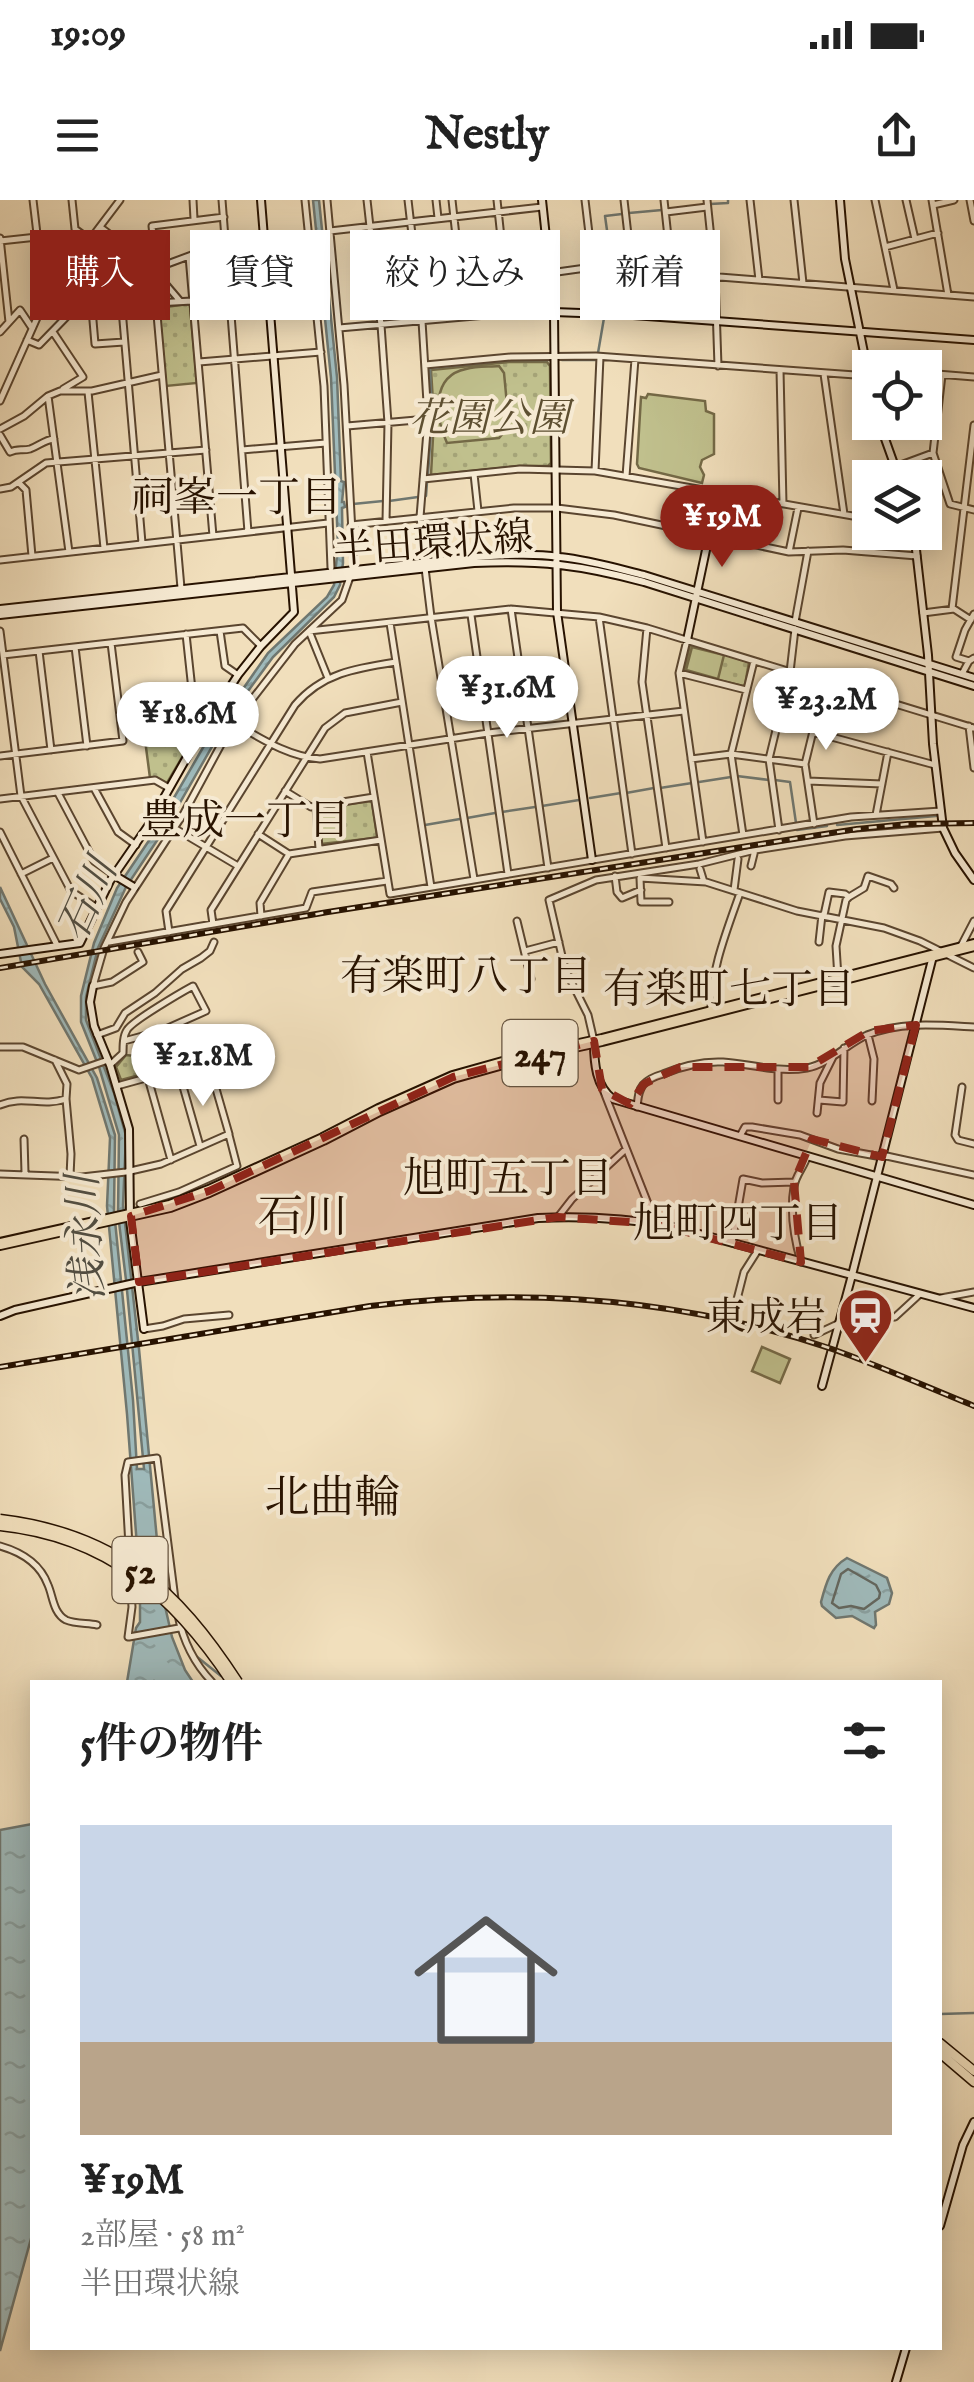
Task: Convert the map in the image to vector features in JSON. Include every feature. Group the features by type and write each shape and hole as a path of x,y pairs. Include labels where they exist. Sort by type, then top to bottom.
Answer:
{"highway":[{"name":"247","path":"0,1244 170,1206 452,1077 974,945"}],"main road":[{"name":"52","path":"0,1523 82,1546 143,1580 199,1636 232,1680"},
{"path":"942,2046 974,2082"},
{"path":"942,2055 974,2071"}],"street":[{"path":"34,200 36,230"},
{"path":"72,200 76,230"},
{"path":"98,230 120,200"},
{"path":"193,200 194,219"},
{"path":"222,200 225,230"},
{"path":"261,200 263,230"},
{"path":"306,200 309,230"},
{"path":"327,200 330,230"},
{"path":"367,200 388,422 386,521"},
{"path":"408,200 428,419 420,518 430,617 474,879"},
{"path":"436,200 438,218"},
{"path":"452,200 456,230"},
{"path":"497,200 500,230"},
{"path":"585,200 589,230"},
{"path":"624,200 627,230"},
{"path":"664,200 667,230"},
{"path":"750,200 760,280"},
{"path":"794,200 803,283"},
{"path":"840,200 850,287 863,350"},
{"path":"875,200 894,290"},
{"path":"906,200 915,239"},
{"path":"948,294 932,202 954,200"},
{"path":"970,200 974,221"},
{"path":"230,1316 184,1319 144,1329 128,1216 130,1129 91,1015 93,986 107,942 134,887 174,828 234,722 295,644 342,600 350,573 351,525 330,231 498,212 542,203 545,230"},
{"path":"665,212 707,204 710,230"},
{"path":"152,230 152,226 224,216"},
{"path":"100,227 104,230"},
{"path":"885,247 938,233"},
{"path":"9,322 0,239 30,237"},
{"path":"170,262 189,256 190,271"},
{"path":"720,277 974,297"},
{"path":"170,289 180,302"},
{"path":"181,588 156,304 190,301"},
{"path":"0,332 20,310 32,328"},
{"path":"560,312 974,340"},
{"path":"0,400 37,320"},
{"path":"26,340 40,345 64,320"},
{"path":"93,320 95,344 124,342"},
{"path":"122,320 142,543"},
{"path":"194,320 212,536"},
{"path":"231,320 248,532"},
{"path":"0,954 80,943 214,712 261,646 292,616 270,320"},
{"path":"318,320 330,573"},
{"path":"339,328 433,320"},
{"path":"554,320 557,612 592,860"},
{"path":"716,322 718,366"},
{"path":"53,332 84,377 48,396 0,432 10,452 54,439"},
{"path":"198,362 321,352"},
{"path":"425,365 511,357 600,356 852,377"},
{"path":"595,471 600,356"},
{"path":"626,476 635,360"},
{"path":"780,370 783,504"},
{"path":"824,374 845,516"},
{"path":"60,391 88,391 162,375"},
{"path":"942,375 974,377"},
{"path":"88,391 104,548"},
{"path":"48,396 69,552"},
{"path":"346,426 428,419"},
{"path":"952,609 974,429"},
{"path":"935,440 933,453 950,504 974,510"},
{"path":"242,450 326,443"},
{"path":"0,488 11,487 46,462 206,450"},
{"path":"912,460 933,453"},
{"path":"424,479 520,469 595,471 852,517"},
{"path":"474,474 478,511"},
{"path":"18,482 26,490 32,556"},
{"path":"703,842 679,673 718,492"},
{"path":"351,525 478,511 556,508 614,515 790,552 843,550 917,556"},
{"path":"790,552 798,508"},
{"path":"0,560 328,524"},
{"path":"916,550 941,811 955,853 974,878"},
{"path":"779,830 769,759 790,672 808,551"},
{"name":"半田環状線","path":"0,612 330,573 557,560 698,595 974,682"},
{"name":"半田環状線","path":"0,612 181,588 291,579"},
{"path":"309,631 512,609 599,617 648,628 971,727 974,768"},
{"path":"512,609 548,868"},
{"path":"923,612 952,609 973,619 956,657 972,659 962,674"},
{"path":"471,614 508,874"},
{"path":"599,617 632,854"},
{"path":"390,622 431,887"},
{"path":"2,656 244,628 261,646"},
{"path":"648,628 642,682 666,848"},
{"path":"0,631 21,796 71,891 97,908"},
{"path":"220,631 225,666 238,675"},
{"path":"309,631 328,678"},
{"path":"186,634 193,699 214,712"},
{"path":"0,756 122,741 110,643"},
{"path":"75,647 87,746"},
{"path":"39,651 51,750"},
{"path":"743,836 731,754 754,660"},
{"path":"169,932 166,911 302,697 328,678 356,668 396,662"},
{"name":"半田環状線","path":"928,667 962,674 974,682"},
{"path":"679,673 746,690"},
{"path":"814,824 805,764 825,682"},
{"path":"213,924 211,910 325,728 338,717 357,710 402,702"},
{"path":"234,722 305,758 329,758 488,732 684,711"},
{"path":"813,732 935,765"},
{"path":"367,752 390,894 814,824 941,811"},
{"path":"876,815 888,752"},
{"path":"691,759 731,754 805,764"},
{"path":"0,799 155,780 169,788"},
{"path":"808,781 882,784"},
{"path":"94,788 118,832 136,845"},
{"path":"285,791 311,807 374,797"},
{"path":"57,792 94,861 134,887"},
{"path":"316,806 319,849"},
{"path":"174,828 238,866"},
{"path":"656,1224 602,1088 594,1034 565,969 548,900 596,880 682,868 755,850 860,834 945,828"},
{"path":"0,832 57,946"},
{"path":"258,834 290,854 380,840"},
{"path":"751,866 755,850"},
{"path":"262,916 260,903 290,854"},
{"path":"21,874 53,858"},
{"path":"711,1011 737,891 738,859"},
{"path":"682,868 684,881"},
{"path":"700,869 704,882"},
{"path":"615,876 622,898 641,890"},
{"path":"838,981 835,956 846,900 864,888 868,876 894,888"},
{"path":"669,902 642,902 640,878 704,882 797,912 884,928 974,968"},
{"path":"107,942 306,908 312,892 387,881"},
{"path":"819,942 829,892 849,897"},
{"path":"518,920 531,979"},
{"path":"959,949 974,921"},
{"path":"97,1035 116,1028 122,1016 210,951 214,942"},
{"path":"525,950 559,942"},
{"path":"93,986 112,982 143,962 138,952"},
{"path":"822,1386 936,952"},
{"path":"0,1047 23,1047 79,1070 108,1062 123,1053 124,1041 125,1032 133,1022 194,986 206,1011 162,1031 124,1041"},
{"path":"637,1106 640,1090 650,1078 680,1067 725,1062 778,1070 809,1068 868,1035 889,1028 974,1026"},
{"path":"868,1035 874,1060 872,1101"},
{"path":"818,1100 842,1102 844,1048"},
{"path":"816,1113 820,1082 834,1054"},
{"path":"54,1060 67,1081 70,1176"},
{"path":"117,1086 208,1060 238,1166 140,1204"},
{"path":"178,1069 200,1146"},
{"path":"778,1070 778,1100"},
{"path":"148,1078 170,1160"},
{"path":"962,1087 954,1135 974,1144"},
{"path":"602,1088 613,1099 974,1205"},
{"path":"0,1105 15,1099 42,1104 66,1099"},
{"path":"740,1137 745,1126 752,1127 800,1135 844,1150 974,1175"},
{"path":"0,1174 70,1176 128,1171 162,1164 229,1134"},
{"path":"24,1140 25,1174"},
{"path":"558,1217 626,1149"},
{"path":"801,1262 794,1234 794,1182 807,1156"},
{"path":"732,1243 743,1180 794,1182"},
{"path":"0,1316 114,1286 558,1217 656,1224 974,1308"},
{"path":"732,1315 744,1272 758,1250"},
{"path":"938,1299 974,1292"},
{"path":"814,1335 844,1321 895,1318 920,1294"},
{"path":"179,1628 129,1637 132,1607 125,1475 128,1462 157,1458 180,1624 195,1661 210,1680"},
{"path":"0,1546 15,1550 38,1568 48,1583 58,1614 64,1619 98,1625"},
{"path":"942,2219 974,2122"},
{"path":"896,2382 905,2350"}],"highlighted area":[{"path":"916,1025 882,1157 812,1139 794,1182 801,1262 656,1224 558,1217 139,1282 131,1216 209,1191 453,1077 594,1041 602,1089 630,1104 644,1084 680,1067 809,1067 869,1031"}],"green space":[{"path":"190,305 197,383 166,386 160,320 170,320 170,306"},
{"name":"花園公園","path":"547,362 550,366 551,463 431,475 431,370"},
{"path":"499,366 504,373 509,426 499,438 447,443 439,399 447,380 466,369"},
{"path":"648,394 705,401 706,411 714,414 714,454 702,460 702,483 639,468 641,397"},
{"path":"692,644 749,662 745,685 684,672"},
{"path":"692,647 724,655 718,679 686,670"},
{"path":"192,702 208,713 167,783 150,778 141,709"},
{"path":"370,801 375,838 321,844 321,808"},
{"path":"221,1035 226,1052 121,1080 116,1067 126,1055 145,1057"},
{"path":"762,1347 790,1359 780,1383 752,1371"}],"water":[{"path":"313,200 319,200 322,230 316,230"},
{"path":"330,308 345,507 340,585 334,597 273,657 229,717 166,827 126,887 98,948 86,997 86,1020 126,1136 123,1205 162,1593 172,1637 192,1680 127,1680 140,1622 140,1586 107,1206 110,1138 92,1078 39,984 22,967 14,927 0,899 0,887 45,984 97,1078 115,1135 114,1211 137,1469 144,1469 118,1214 119,1135 81,1022 81,996 94,943 117,888 208,739 268,653 327,597 334,585 338,546 325,320 330,320"},
{"path":"847,1558 887,1578 892,1593 889,1604 875,1612 874,1628 852,1616 836,1618 822,1606 830,1577"},
{"path":"30,1824 30,2242 0,2351 0,1830"}],"waterway":[{"path":"710,204 728,200"},
{"path":"669,209 681,208"},
{"path":"629,213 662,210"},
{"path":"607,230 605,216 622,214"},
{"path":"598,353 604,320"},
{"path":"428,474 430,368 549,360"},
{"path":"562,360 596,360"},
{"path":"424,496 427,482"},
{"path":"389,501 418,497"},
{"path":"353,504 383,501"},
{"path":"737,776 769,780"},
{"path":"699,782 731,777"},
{"path":"775,780 790,782 796,823"},
{"path":"660,788 692,783"},
{"path":"626,793 654,788"},
{"path":"590,798 621,793"},
{"path":"542,806 579,800"},
{"path":"502,812 535,807"},
{"path":"467,818 495,813"},
{"path":"837,825 936,816"},
{"path":"425,825 460,819"},
{"path":"797,830 827,826"},
{"path":"196,1656 221,1676"},
{"path":"942,2014 974,2013"}],"railway":[{"path":"0,968 857,829 974,823"},
{"path":"0,1367 370,1306 428,1300 545,1298 661,1308 775,1332 832,1349 974,1406"}],"place":[{"name":"東成岩","path":"865,1365"}],"district":[{"name":"祠峯一丁目","path":"237,496"},
{"name":"豊成一丁目","path":"245,819"},
{"name":"有楽町八丁目","path":"466,975"},
{"name":"有楽町七丁目","path":"729,988"},
{"name":"旭町五丁目","path":"508,1177"},
{"name":"石川","path":"303,1215"},
{"name":"旭町四丁目","path":"738,1222"},
{"name":"北曲輪","path":"332,1496"}],"water label":[{"name":"浅永川","path":"84,1238"}]}
